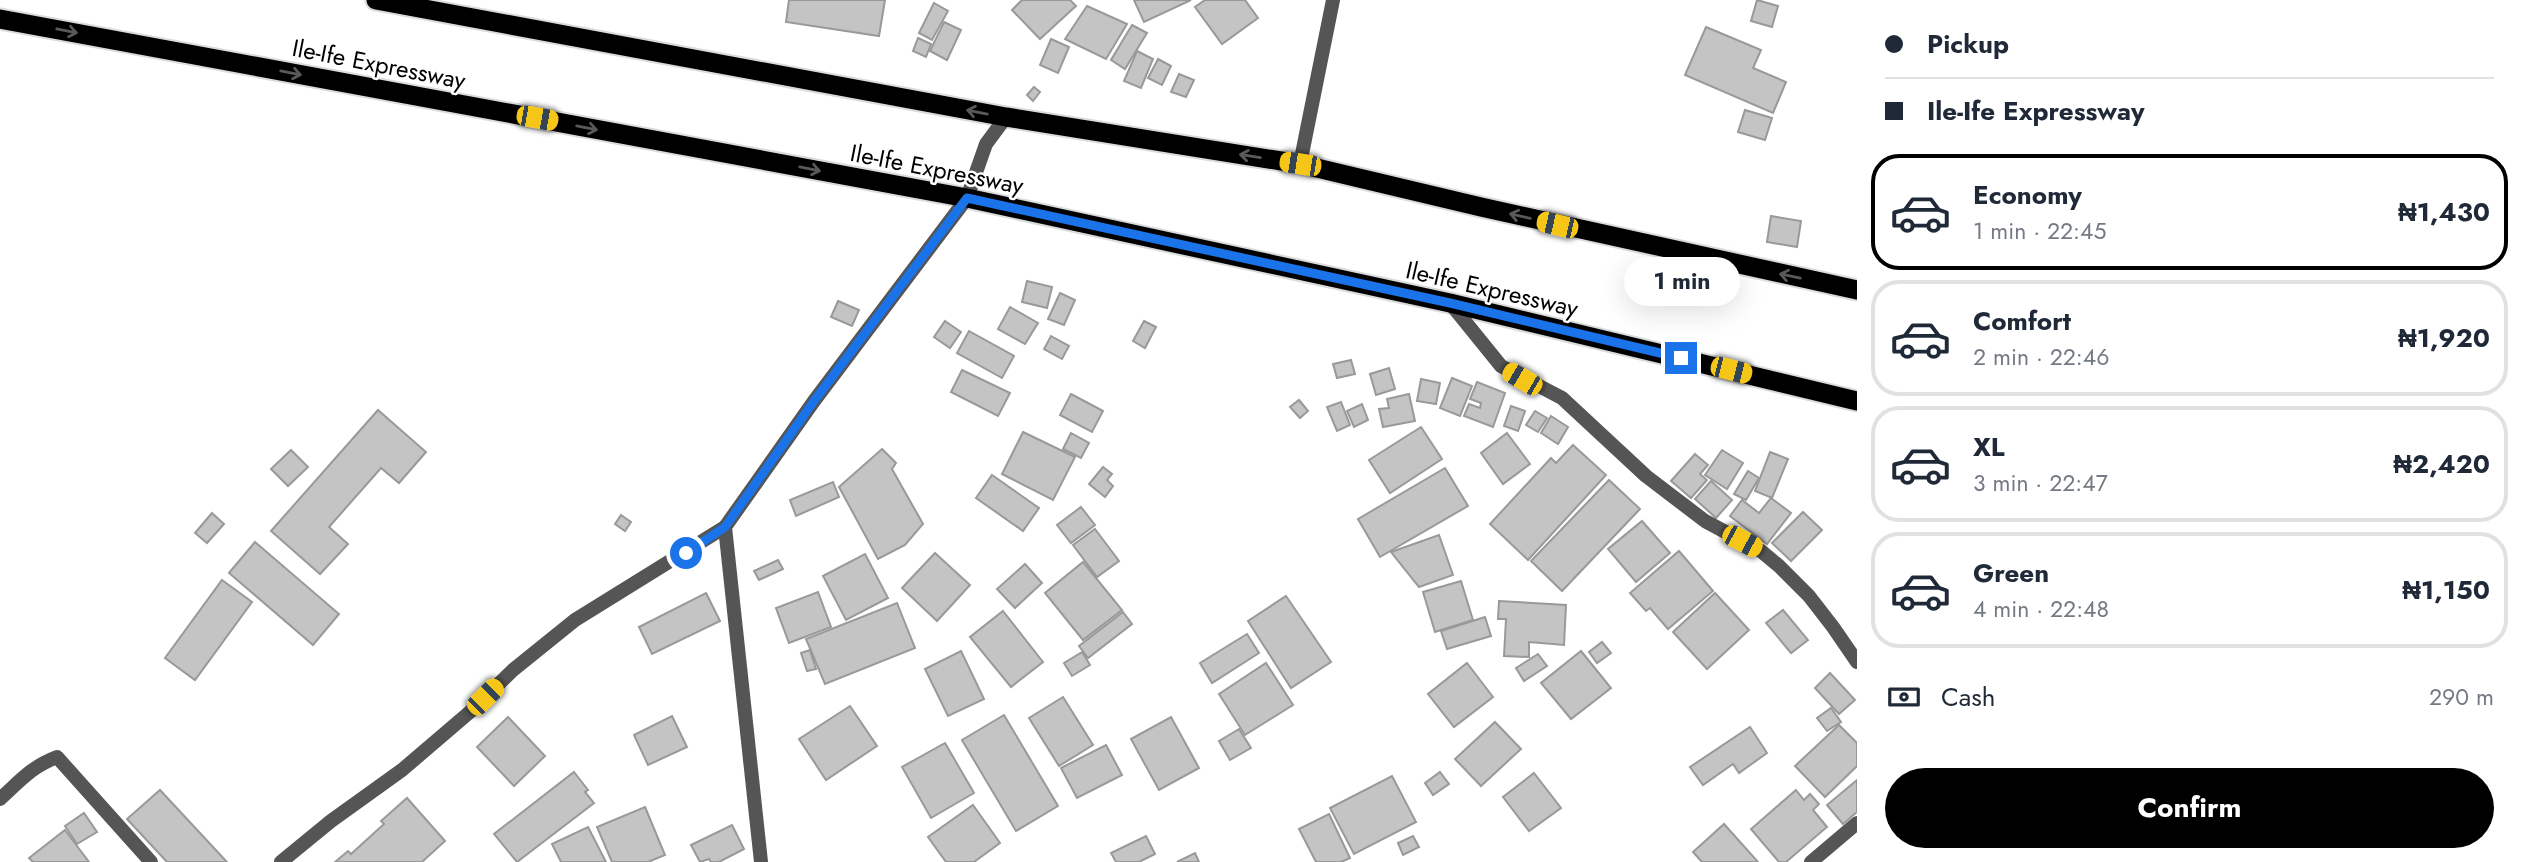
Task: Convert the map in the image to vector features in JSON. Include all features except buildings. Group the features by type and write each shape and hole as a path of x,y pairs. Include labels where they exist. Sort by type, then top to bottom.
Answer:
{"highway":[{"path":"376,0 1006,117 1300,164 1481,208 1857,290"},
{"name":"Ile-Ife Expressway","path":"0,19 967,198 1450,303 1857,401"}],"street":[{"path":"1300,164 1333,0"},
{"path":"281,862 331,821 402,770 471,711 513,670 575,620 725,527 814,401 967,198 986,144 1006,117"},
{"path":"1450,303 1501,366 1562,398 1646,476 1705,521 1760,551 1779,566 1808,596 1857,662"},
{"path":"725,527 761,862"},
{"path":"0,799 25,774 40,763 57,757 151,862"},
{"path":"1811,862 1857,823"}],"route":[{"path":"686,553 725,527 814,401 967,198 1450,303 1681,358"}]}
